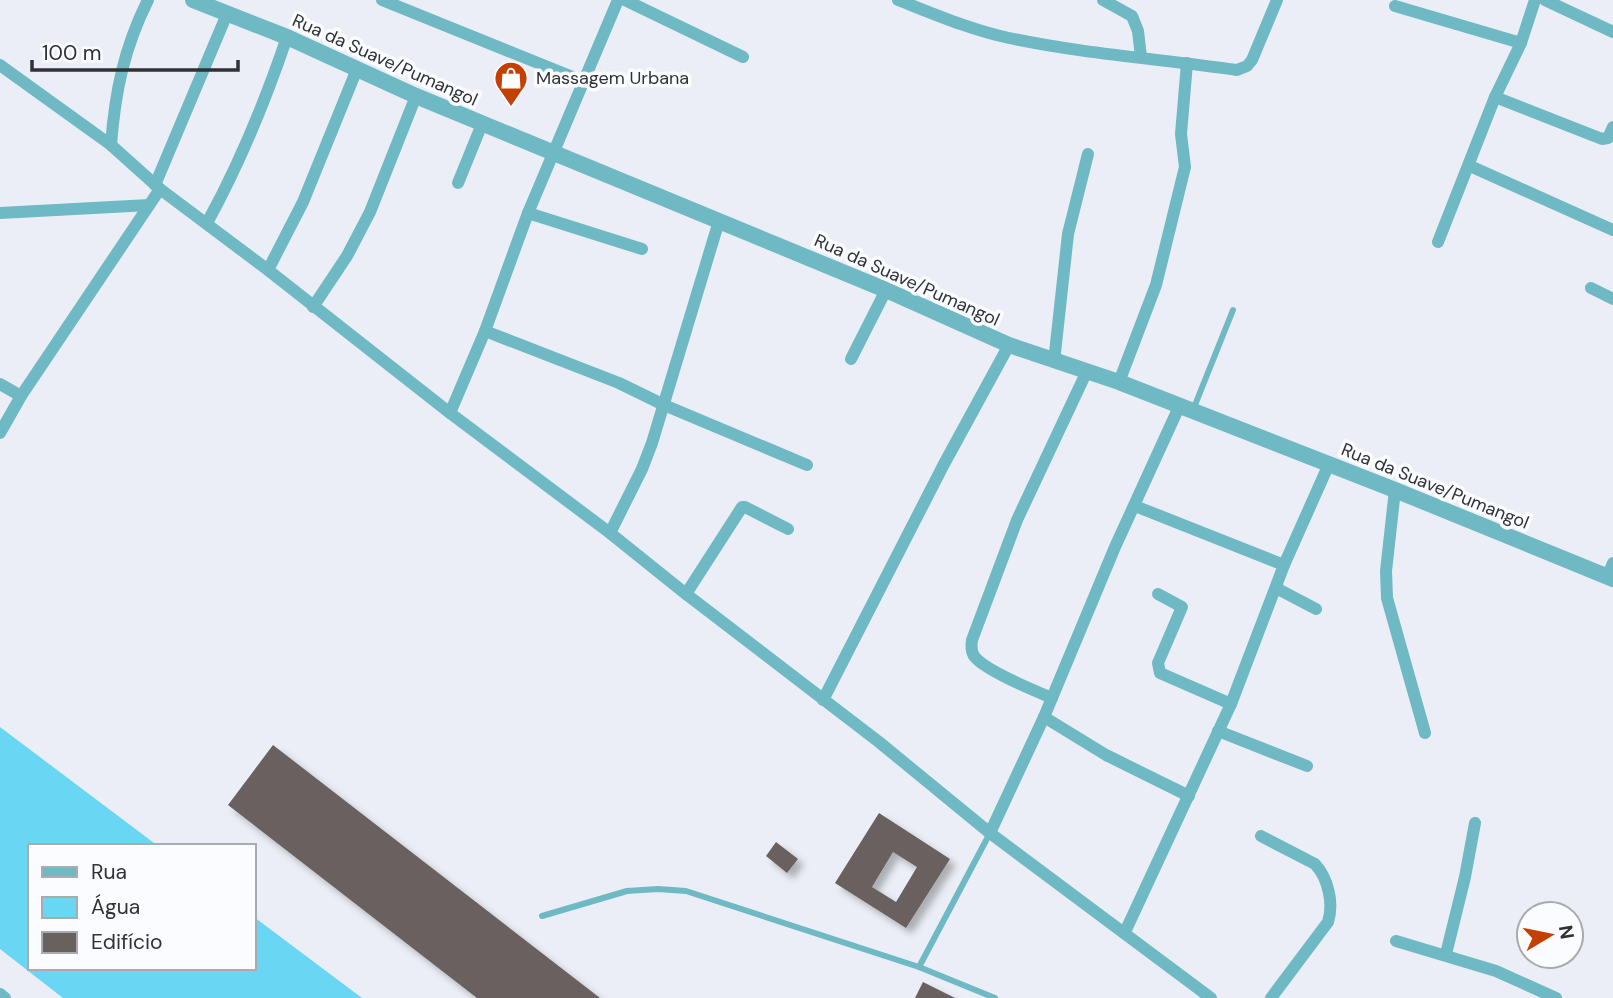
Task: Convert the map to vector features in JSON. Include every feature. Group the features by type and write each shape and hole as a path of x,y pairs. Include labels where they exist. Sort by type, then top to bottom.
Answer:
{"street":[{"path":"111,145 114,110 125,54 148,0"},
{"name":"Rua da Suave/Pumangol","path":"193,0 287,37 482,124 886,290 1009,345 1119,382 1611,573"},
{"path":"382,0 585,82"},
{"path":"898,0 961,25 1007,38 1237,70 1247,66 1252,60 1278,0"},
{"path":"1103,0 1132,16 1138,31 1140,57"},
{"path":"1418,13 1422,0"},
{"path":"1438,242 1495,97 1521,43 1535,0"},
{"path":"1545,0 1613,32"},
{"path":"450,414 485,331 552,153 585,82 616,1 743,57"},
{"path":"1395,6 1521,43"},
{"path":"0,433 21,396 149,205 227,14"},
{"path":"206,223 230,181 256,124 287,37"},
{"path":"1119,382 1156,285 1185,167 1181,134 1187,63"},
{"path":"0,65 111,145 157,187 268,270 450,414 610,533 990,833 1211,998"},
{"path":"268,270 303,202 357,69"},
{"path":"313,307 347,256 370,212 416,96"},
{"path":"1495,97 1602,139 1608,138 1613,127"},
{"path":"458,183 482,124"},
{"path":"1054,362 1068,234 1088,154"},
{"path":"1470,166 1613,230"},
{"path":"0,213 149,205"},
{"path":"528,213 642,249"},
{"path":"610,533 642,469 664,405 719,220"},
{"path":"1591,288 1613,299"},
{"path":"851,359 886,290"},
{"path":"485,331 619,383 664,405 807,465"},
{"path":"823,700 944,464 1009,345"},
{"path":"1052,698 978,660 971,649 1017,520 1087,371"},
{"path":"0,384 21,396"},
{"path":"990,833 1044,717 1115,547 1186,409"},
{"path":"1125,932 1231,704 1284,565 1329,464"},
{"path":"1395,489 1386,571 1387,598 1425,733"},
{"path":"1135,506 1284,565"},
{"path":"685,594 742,507 788,529"},
{"path":"1276,588 1316,609"},
{"path":"1158,594 1182,607 1158,663 1160,673 1231,704"},
{"path":"1044,717 1107,755 1189,796"},
{"path":"1218,731 1307,766"},
{"path":"1446,954 1475,823"},
{"path":"1261,836 1315,864 1322,871 1327,881 1330,915 1328,922 1271,998"},
{"path":"1396,941 1496,971 1556,998"},
{"path":"0,994 5,998"}],"lane":[{"path":"1186,409 1233,310"},
{"path":"919,967 990,833"},
{"path":"542,916 627,891 686,891 919,967 995,998"}],"water":[{"path":"0,727 155,844 28,844 28,970 256,970 256,918 362,998 63,998 0,949"}],"building":[{"path":"273,745 600,998 477,998 228,805"},
{"path":"879,813 950,859 906,928 835,883","holes":["893,852 917,867 896,902 872,887"]},
{"path":"776,842 798,859 787,873 766,856"},
{"path":"923,982 955,998 915,998"}],"place":[{"name":"Massagem Urbana","path":"511,108"}]}
